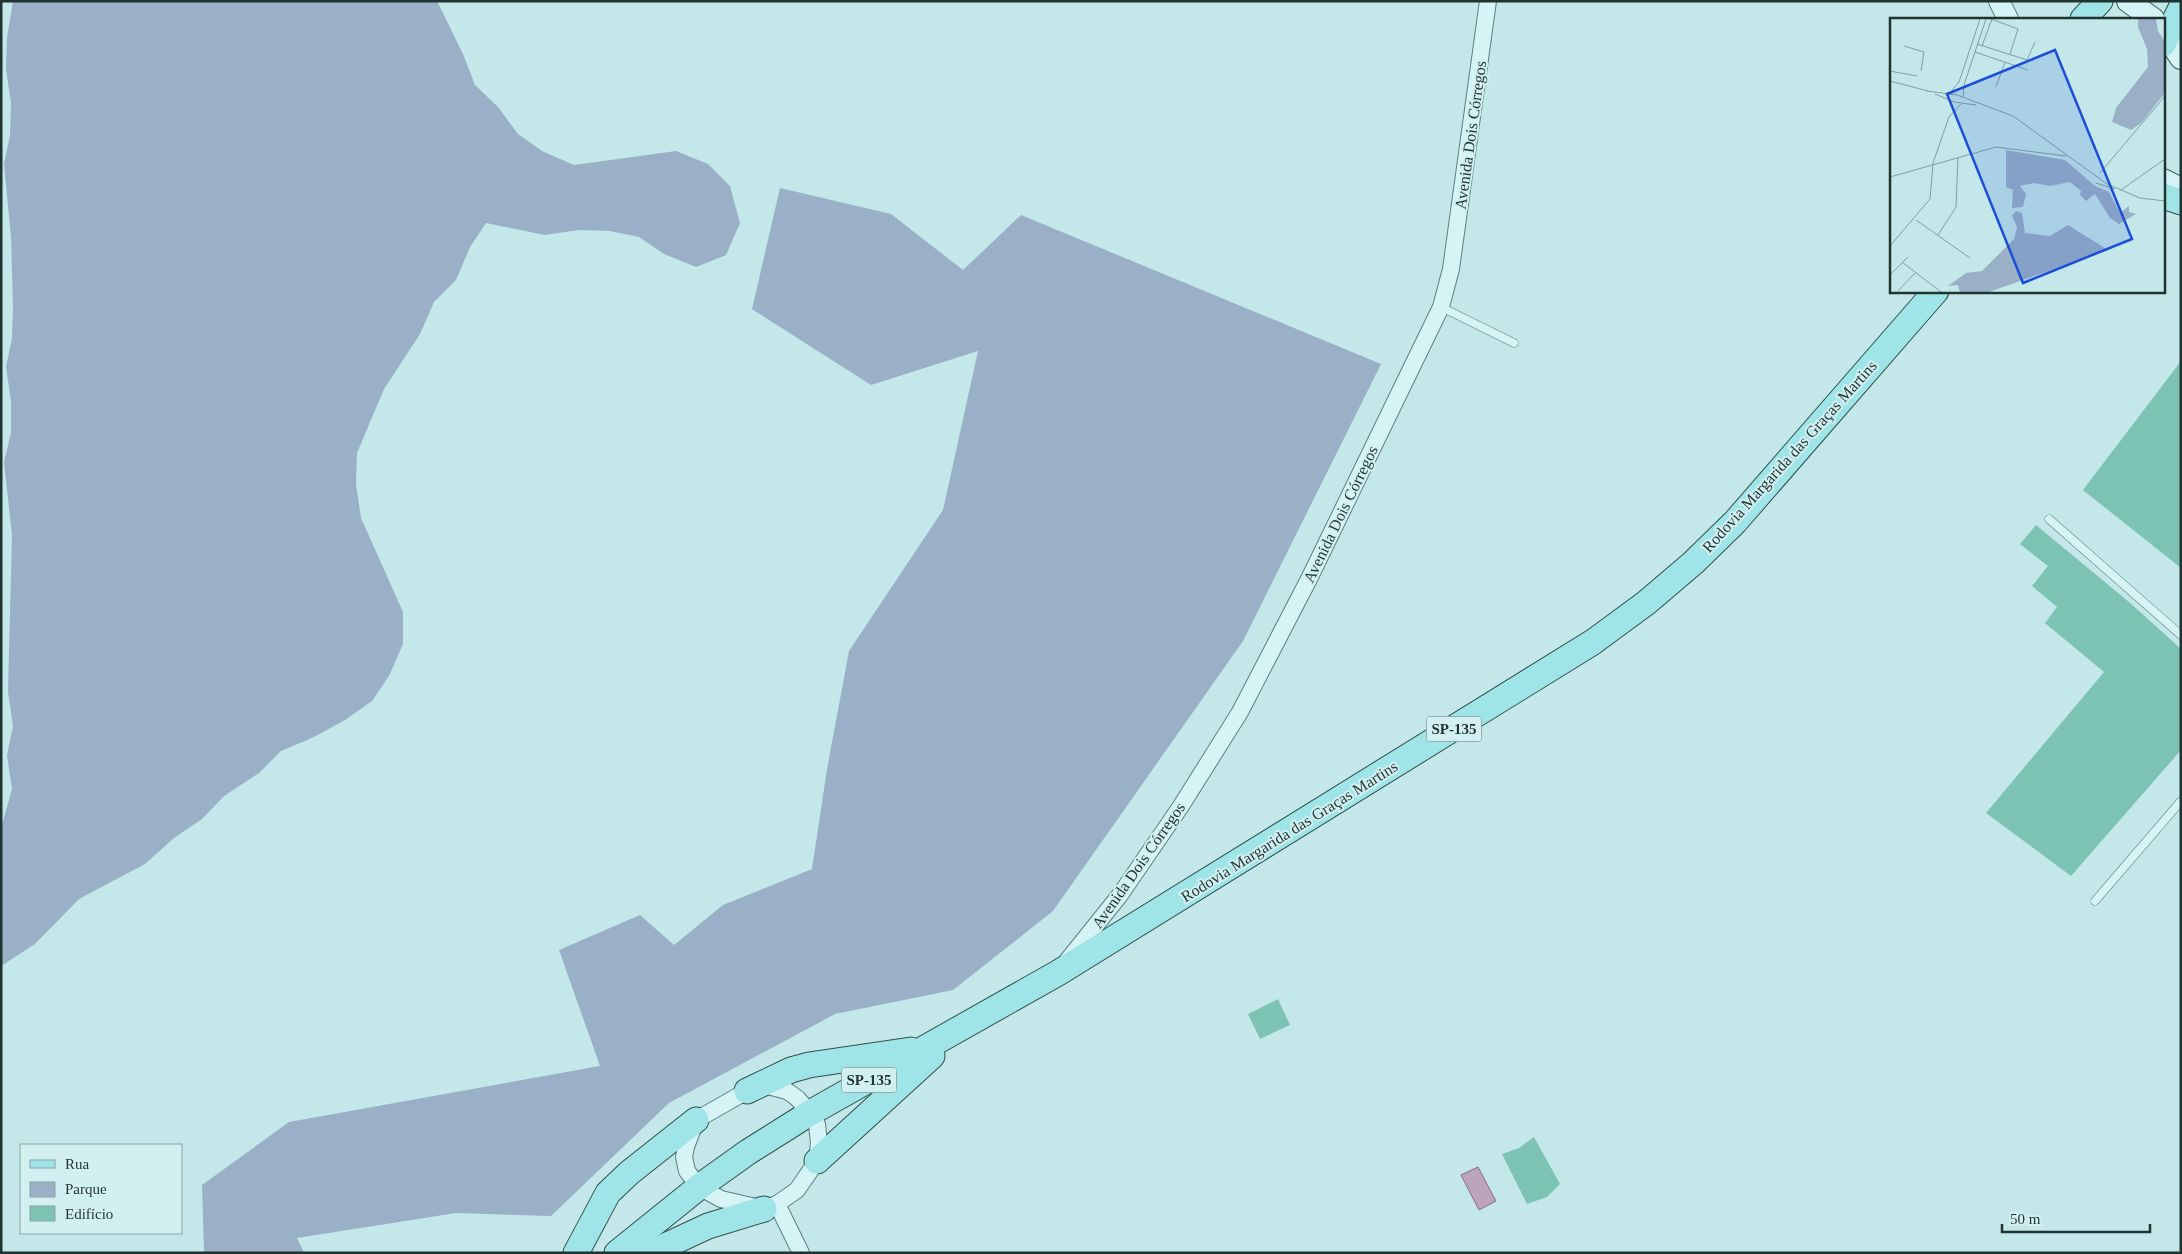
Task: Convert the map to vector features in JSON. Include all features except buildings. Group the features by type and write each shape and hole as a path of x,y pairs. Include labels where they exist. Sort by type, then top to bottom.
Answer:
{"main road":[{"path":"2084,18 2100,1"},
{"path":"2128,1 2147,18"},
{"path":"2164,29 2181,8"},
{"path":"2164,35 2181,58"},
{"path":"2164,180 2181,189"},
{"path":"2164,196 2181,202"},
{"name":"Rodovia Margarida das Graças Martins","path":"1898,333 1926,292"},
{"name":"Rodovia Margarida das Graças Martins","path":"617,1253 699,1187 748,1152 810,1113 1058,973 1561,662 1646,603 1693,563 1735,522 1935,292"},
{"path":"747,1091 791,1070 935,1044 931,1058 817,1161"},
{"path":"576,1253 608,1193 629,1173 696,1120"},
{"path":"650,1253 708,1226 770,1206"}],"street":[{"name":"Avenida Dois Córregos","path":"1058,973 1120,895 1181,806 1240,712 1310,577 1441,307 1452,269 1488,1"},
{"path":"1999,1 2008,18"},
{"path":"768,1086 782,1089 797,1098 810,1113 817,1124 819,1143 817,1161 797,1190 770,1206 721,1199 699,1187 687,1171 684,1157 696,1120 747,1091 768,1086"},
{"path":"770,1206 801,1253"}],"lane":[{"path":"1441,307 1514,343"},
{"path":"2049,519 2181,635"},
{"path":"2095,901 2181,801"}],"green space":[{"path":"13,1 437,1 463,54 475,85 498,107 518,134 542,151 574,165 676,151 708,164 730,186 740,223 726,255 696,267 664,254 639,237 610,231 579,230 545,235 486,223 470,247 456,280 434,302 420,334 384,389 357,453 356,484 361,518 403,612 403,644 389,676 372,701 345,720 312,738 281,751 259,773 224,796 202,819 174,838 145,864 79,899 35,944 1,966 1,828 12,789 7,755 13,726 8,692 12,535 4,462 11,433 11,401 6,367 12,338 13,307 11,237 4,164 10,135 11,103 6,69 7,38"},
{"path":"780,188 891,214 963,270 1021,215 1381,364 1243,641 1053,911 953,990 835,1014 669,1103 551,1216 456,1213 297,1238 304,1253 204,1253 202,1185 289,1122 600,1066 559,950 640,915 674,945 723,905 812,869 827,769 849,651 943,510 978,351 871,385 752,309"}],"shaded area":[{"path":"1478,1167 1496,1201 1479,1210 1461,1175"}]}
